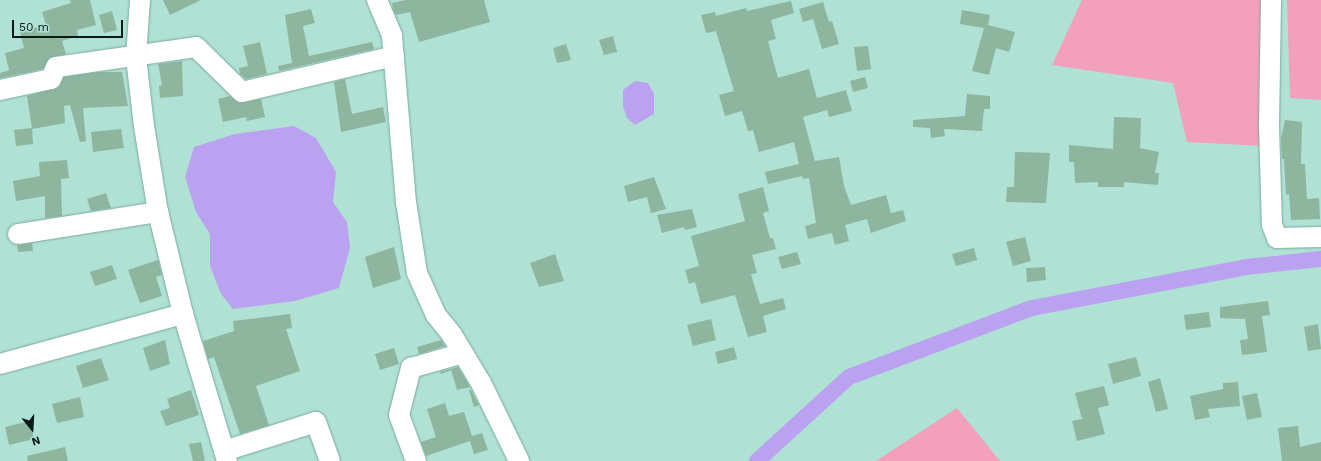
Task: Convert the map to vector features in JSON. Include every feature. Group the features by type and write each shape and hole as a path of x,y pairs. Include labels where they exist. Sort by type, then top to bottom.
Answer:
{"street":[{"path":"140,0 136,57 144,126 158,212 183,314 226,456 316,422 330,461"},
{"path":"377,0 392,36 406,202 417,273 436,315 464,353 481,383 519,461"},
{"path":"1271,0 1269,126 1272,225 1277,238 1321,237"},
{"path":"0,90 52,78 56,66 136,57 196,47 242,92 394,56"},
{"path":"18,234 158,212"},
{"path":"0,364 183,314"},
{"path":"416,461 399,415 411,368 464,353"}],"shaded area":[{"path":"1082,0 1263,0 1264,146 1187,142 1173,83 1052,65"},
{"path":"1287,0 1321,0 1321,100 1290,98"},
{"path":"635,81 648,83 654,94 654,114 635,125 627,118 623,106 623,90"},
{"path":"294,126 316,138 336,172 333,202 347,222 350,248 339,288 295,301 233,309 221,294 210,266 210,234 196,212 185,177 194,147 235,134"},
{"path":"957,408 1000,461 876,461"}],"building":[{"path":"70,0 90,0 96,25 77,30 78,36 62,41 66,54 49,58 43,69 0,78 0,73 9,70 5,53 24,48 20,32 46,25 42,12 71,3"},
{"path":"163,0 201,0 170,15"},
{"path":"406,0 484,0 490,22 419,42 410,12 396,15 393,9 392,3"},
{"path":"791,1 794,13 771,20 776,39 768,41 778,78 809,69 817,98 846,90 852,111 829,117 827,110 803,117 815,161 839,157 844,186 851,205 886,195 891,213 903,210 906,221 871,233 867,219 845,225 849,241 835,245 832,233 808,239 805,226 816,223 809,178 803,179 802,176 768,184 765,172 799,164 794,142 759,152 753,130 748,131 742,111 725,116 719,95 734,91 716,31 706,33 701,15 715,12 716,16 746,8 747,11"},
{"path":"823,2 829,22 832,21 839,44 822,49 813,19 803,22 799,9"},
{"path":"311,9 315,23 303,26 309,56 372,42 374,49 279,71 278,66 292,63 285,15"},
{"path":"962,10 990,15 988,25 1015,32 1009,52 996,48 989,75 972,71 984,28 960,24"},
{"path":"112,11 117,30 104,33 99,15"},
{"path":"613,36 617,52 604,55 599,40"},
{"path":"260,42 267,74 246,79 240,74 239,68 248,66 243,46"},
{"path":"566,44 571,60 557,63 553,48"},
{"path":"868,46 871,69 857,71 854,47"},
{"path":"182,61 183,96 160,98 159,86 162,85 158,64"},
{"path":"99,72 122,72 128,106 83,108 86,141 80,142 70,105 64,106 65,123 32,129 27,96 58,88 64,77"},
{"path":"865,77 868,88 853,92 850,81"},
{"path":"345,79 352,114 383,107 386,122 341,132 334,82"},
{"path":"967,94 990,96 990,109 984,109 982,131 944,129 945,136 931,138 930,128 913,127 913,120 965,116"},
{"path":"230,96 239,103 261,99 265,117 247,121 246,117 223,122 218,99"},
{"path":"1114,117 1141,118 1140,148 1159,152 1155,173 1159,173 1158,185 1124,182 1124,187 1098,187 1098,182 1075,183 1074,162 1069,162 1069,145 1113,149"},
{"path":"1285,120 1302,122 1301,164 1305,164 1307,199 1319,198 1320,219 1291,220 1289,194 1286,195 1284,159 1282,159 1281,139"},
{"path":"32,128 33,144 16,146 14,130"},
{"path":"121,129 124,148 93,152 91,132"},
{"path":"1015,152 1050,153 1046,203 1006,202 1007,187 1014,187"},
{"path":"67,160 69,178 61,179 62,216 45,218 45,196 16,201 13,181 40,176 39,162"},
{"path":"654,177 666,209 651,213 647,197 628,202 624,186"},
{"path":"763,187 769,211 763,213 770,238 773,238 776,249 752,255 757,273 751,274 760,304 783,298 786,309 763,316 767,332 748,337 735,295 701,304 695,282 689,284 685,270 699,266 691,236 745,221 738,194"},
{"path":"106,193 111,208 91,211 87,199"},
{"path":"692,209 697,227 685,230 684,227 662,233 657,215"},
{"path":"1025,237 1031,261 1013,266 1006,242"},
{"path":"32,243 33,251 18,252 17,245"},
{"path":"394,247 401,279 373,288 365,257"},
{"path":"974,248 977,260 956,266 952,254"},
{"path":"797,252 801,264 782,269 778,257"},
{"path":"555,254 564,281 539,287 530,263"},
{"path":"158,260 162,275 156,277 162,296 140,303 128,270"},
{"path":"112,265 117,279 95,286 90,272"},
{"path":"1045,267 1046,280 1027,282 1026,268"},
{"path":"1268,301 1270,315 1262,316 1267,352 1242,355 1240,340 1248,339 1245,319 1220,318 1220,307"},
{"path":"1209,312 1211,327 1186,330 1184,315"},
{"path":"290,314 292,328 286,329 300,371 256,386 269,425 240,434 214,357 208,359 203,341 234,331 233,321"},
{"path":"711,319 716,340 693,346 687,325"},
{"path":"1318,324 1321,349 1308,351 1304,327"},
{"path":"165,340 170,364 150,371 143,348"},
{"path":"441,340 445,346 419,354 417,347"},
{"path":"734,347 737,359 718,364 715,352"},
{"path":"394,348 399,364 380,370 375,354"},
{"path":"1136,357 1141,376 1113,384 1108,364"},
{"path":"101,358 109,380 83,388 76,366"},
{"path":"458,367 470,387 457,390 451,370 441,374 440,372"},
{"path":"1160,378 1168,409 1156,412 1148,382"},
{"path":"1238,382 1240,406 1208,409 1210,417 1195,420 1190,396 1223,389 1223,383"},
{"path":"1104,386 1109,405 1098,408 1105,434 1077,441 1072,421 1082,419 1075,393"},
{"path":"191,390 199,415 166,426 160,411 170,408 167,399"},
{"path":"469,390 471,390 479,405 474,407"},
{"path":"1257,393 1262,417 1247,420 1242,396"},
{"path":"80,397 84,417 57,423 52,404"},
{"path":"445,403 449,416 464,412 472,436 482,433 488,450 474,454 470,441 426,456 421,442 436,437 427,409"},
{"path":"30,421 34,439 9,445 5,427"},
{"path":"1298,426 1300,447 1321,442 1321,461 1282,461 1278,428"},
{"path":"201,442 205,461 193,461 189,444"},
{"path":"65,447 68,461 28,461 27,456"}],"waterway":[{"path":"757,461 849,377 1032,308 1246,267 1321,259"}]}
